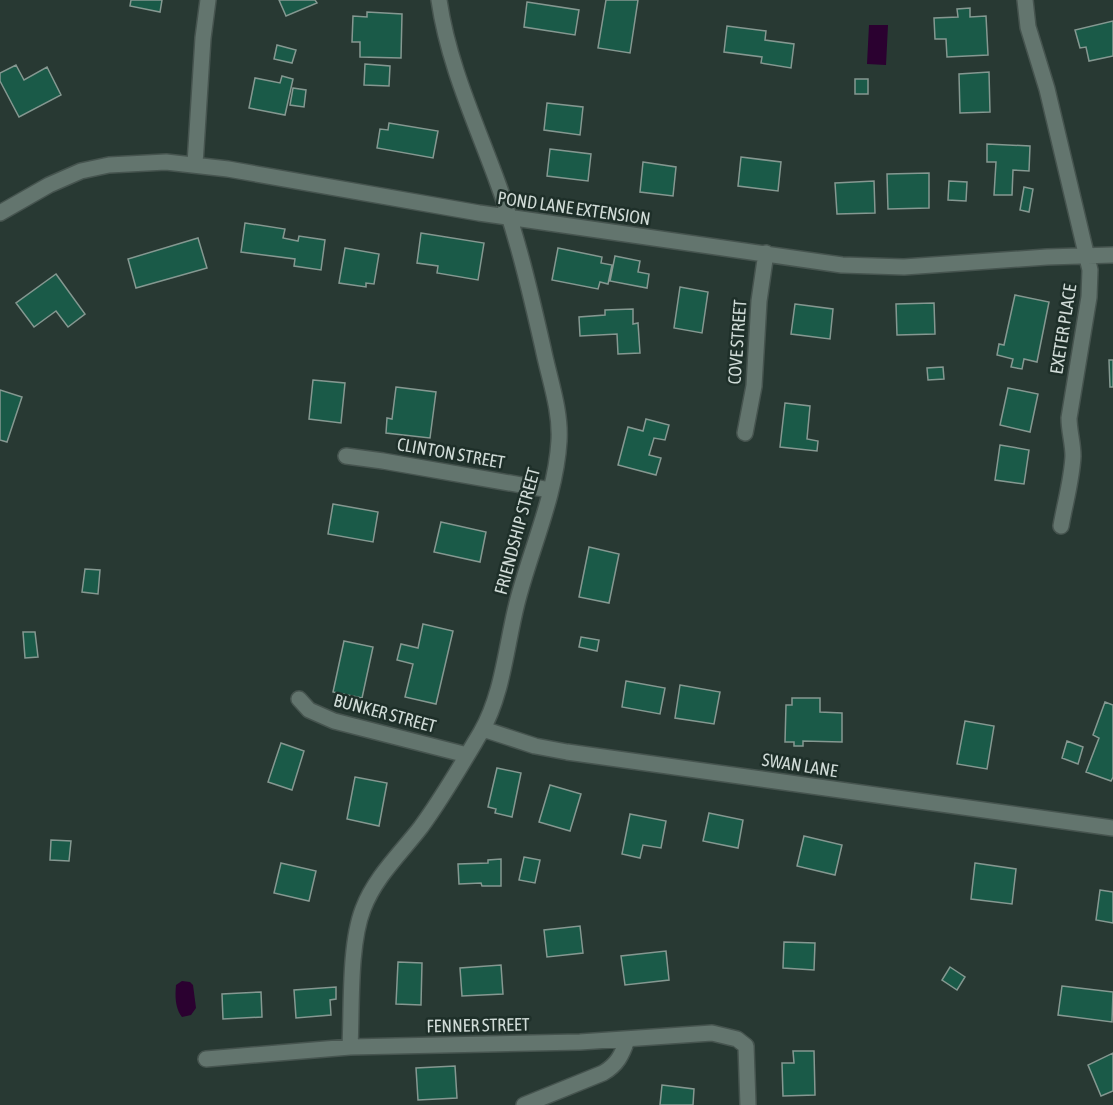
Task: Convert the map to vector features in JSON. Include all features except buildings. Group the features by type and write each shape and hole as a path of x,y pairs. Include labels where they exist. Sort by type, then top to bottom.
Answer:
{"street":[{"path":"195,164 203,38 208,0"},
{"name":"FRIENDSHIP STREET","path":"350,1047 357,926 364,907 384,871 434,809 483,729 493,704 556,460 558,423 528,284 510,218 460,84 442,21 439,0"},
{"name":"EXETER PLACE","path":"1025,0 1028,27 1047,89 1087,255 1090,278 1089,297 1070,408 1069,433 1073,452 1061,526"},
{"name":"POND LANE EXTENSION","path":"0,213 49,185 81,171 138,162 195,164 510,218 842,265 904,267 1113,255"},
{"name":"COVE STREET","path":"745,433 754,386 759,301 765,253"},
{"name":"CLINTON STREET","path":"346,456 550,490"},
{"name":"BUNKER STREET","path":"299,699 309,710 334,721 467,755"},
{"name":"SWAN LANE","path":"483,729 535,746 567,752 1113,828"},
{"name":"FENNER STREET","path":"206,1059 350,1047 627,1040 712,1033 737,1039 746,1046 748,1105"},
{"path":"524,1105 613,1067 621,1057 627,1040"}],"shaded area":[{"path":"869,25 888,25 886,65 867,64"},
{"path":"182,981 193,985 196,1008 191,1015 182,1017 177,1006 176,985"}]}
